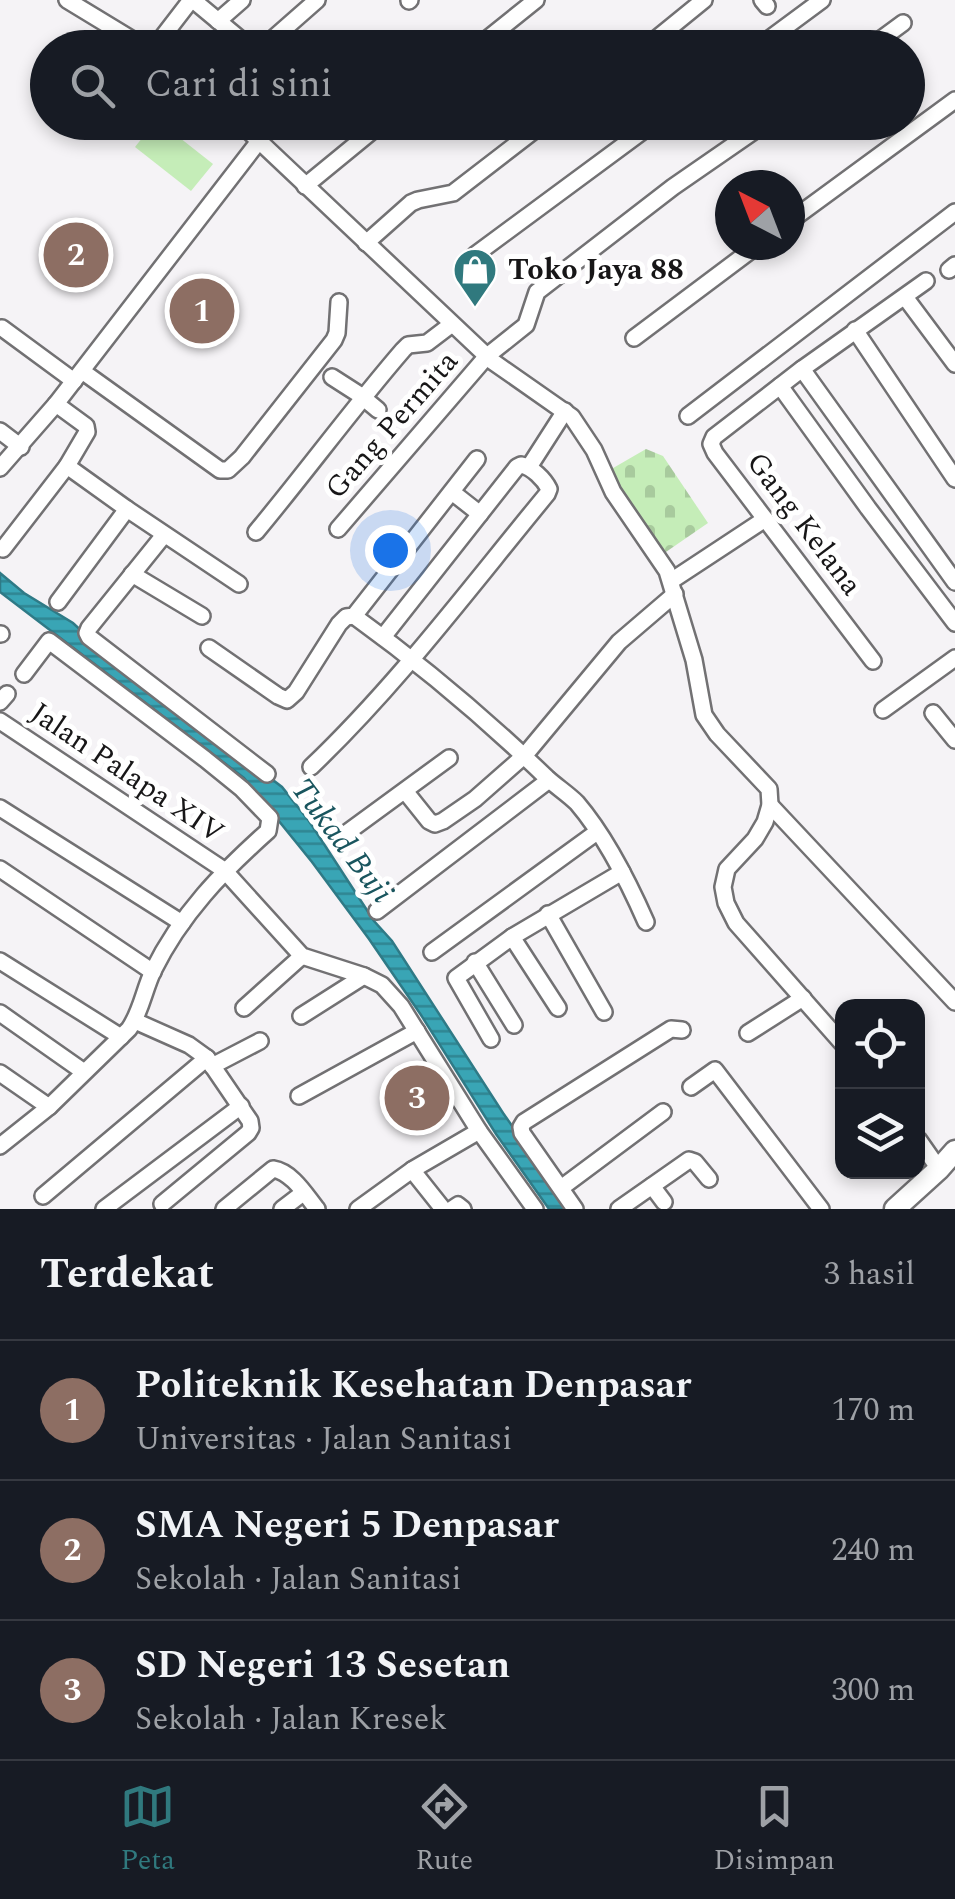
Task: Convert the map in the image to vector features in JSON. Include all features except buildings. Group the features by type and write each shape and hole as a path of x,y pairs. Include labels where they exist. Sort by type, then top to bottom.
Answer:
{"street":[{"path":"67,0 116,30"},
{"path":"168,30 192,0 229,30"},
{"path":"218,21 242,0"},
{"path":"283,30 317,0"},
{"path":"498,30 536,0"},
{"path":"667,30 704,0"},
{"path":"781,30 822,0"},
{"path":"893,30 903,23"},
{"path":"925,122 955,100"},
{"path":"0,468 56,404 259,140 488,356 572,417 594,450 613,492 656,553 673,588 694,660 704,714 717,734 769,789 770,806 765,822 755,839 727,868 723,887 726,903 736,923 835,1035"},
{"path":"304,186 361,140"},
{"path":"366,243 410,203 453,194 522,140"},
{"path":"475,255 631,140"},
{"name":"Gang Permita","path":"338,529 488,356 526,326 537,292 741,140"},
{"path":"805,211 901,140"},
{"path":"688,416 955,212"},
{"path":"634,338 738,260"},
{"name":"Gang Kelana","path":"873,661 711,444 714,437 780,386 926,281"},
{"path":"905,297 955,364"},
{"path":"2,328 220,470 228,470 338,334 338,302"},
{"path":"256,532 408,345 427,343 452,324"},
{"path":"855,330 955,479"},
{"path":"802,370 955,582"},
{"path":"332,377 378,410"},
{"path":"780,386 955,623"},
{"path":"3,549 67,466 87,429 56,404"},
{"path":"529,467 565,411"},
{"path":"0,431 20,447"},
{"path":"354,616 476,459"},
{"path":"67,466 239,584"},
{"path":"311,767 410,659 548,494 547,484 529,467 517,467 383,637"},
{"path":"452,492 480,514"},
{"path":"58,602 126,510"},
{"path":"405,791 434,824 475,799 524,755 618,642 673,588 765,519"},
{"path":"164,535 87,633 267,774"},
{"path":"132,574 202,616"},
{"path":"209,648 287,700 339,624 346,616 354,616 574,800 622,872 646,922"},
{"path":"0,1146 49,1107 135,1021 152,972 197,902 270,825 270,818 242,789 49,641 24,674"},
{"path":"883,710 955,658"},
{"path":"933,712 955,740"},
{"name":"Jalan Palapa XIV","path":"0,721 224,870 302,956"},
{"path":"341,836 449,758"},
{"path":"377,911 550,780"},
{"path":"770,806 955,1002"},
{"path":"0,808 182,924"},
{"path":"432,952 597,832"},
{"path":"0,869 152,972"},
{"path":"491,1039 456,978 548,914 622,872"},
{"path":"548,914 604,1012"},
{"path":"512,937 558,1008"},
{"path":"244,1008 302,956 382,985 401,1006 479,1131 534,1209"},
{"path":"0,961 121,1037"},
{"path":"475,962 514,1026"},
{"path":"301,1016 364,976"},
{"path":"748,1033 803,998"},
{"path":"0,1014 84,1072"},
{"path":"135,1021 189,1045 210,1062 250,1121 248,1133 162,1204"},
{"path":"576,1209 522,1134 521,1127 672,1029 682,1030"},
{"path":"299,1096 417,1031"},
{"path":"43,1196 210,1062 260,1041"},
{"path":"691,1087 715,1070 821,1209"},
{"path":"0,1073 49,1107"},
{"path":"104,1209 240,1106"},
{"path":"562,1188 663,1112"},
{"path":"370,1206 412,1170 479,1131"},
{"path":"925,1149 939,1169"},
{"path":"894,1209 955,1151"},
{"path":"619,1209 689,1160 709,1179"},
{"path":"224,1209 273,1169 286,1173 317,1209"},
{"path":"412,1170 443,1209"},
{"path":"652,1186 664,1202"},
{"path":"282,1209 303,1193"},
{"path":"452,1209 458,1205 463,1209"}],"green space":[{"path":"141,140 183,140 213,164 191,191 135,147"},
{"path":"646,449 663,456 708,523 663,554 608,471"}],"water":[{"path":"0,573 73,623 101,649 282,787 309,821 374,921 392,941 503,1113 571,1209 549,1209 369,939 244,778 0,592"}],"place":[{"name":"SMA Negeri 5 Denpasar","path":"76,255"},
{"name":"Toko Jaya 88","path":"475,308"},
{"name":"Politeknik Kesehatan Denpasar","path":"202,311"},
{"name":"SD Negeri 13 Sesetan","path":"417,1098"}],"water label":[{"name":"Tukad Buji","path":"342,841"}]}
